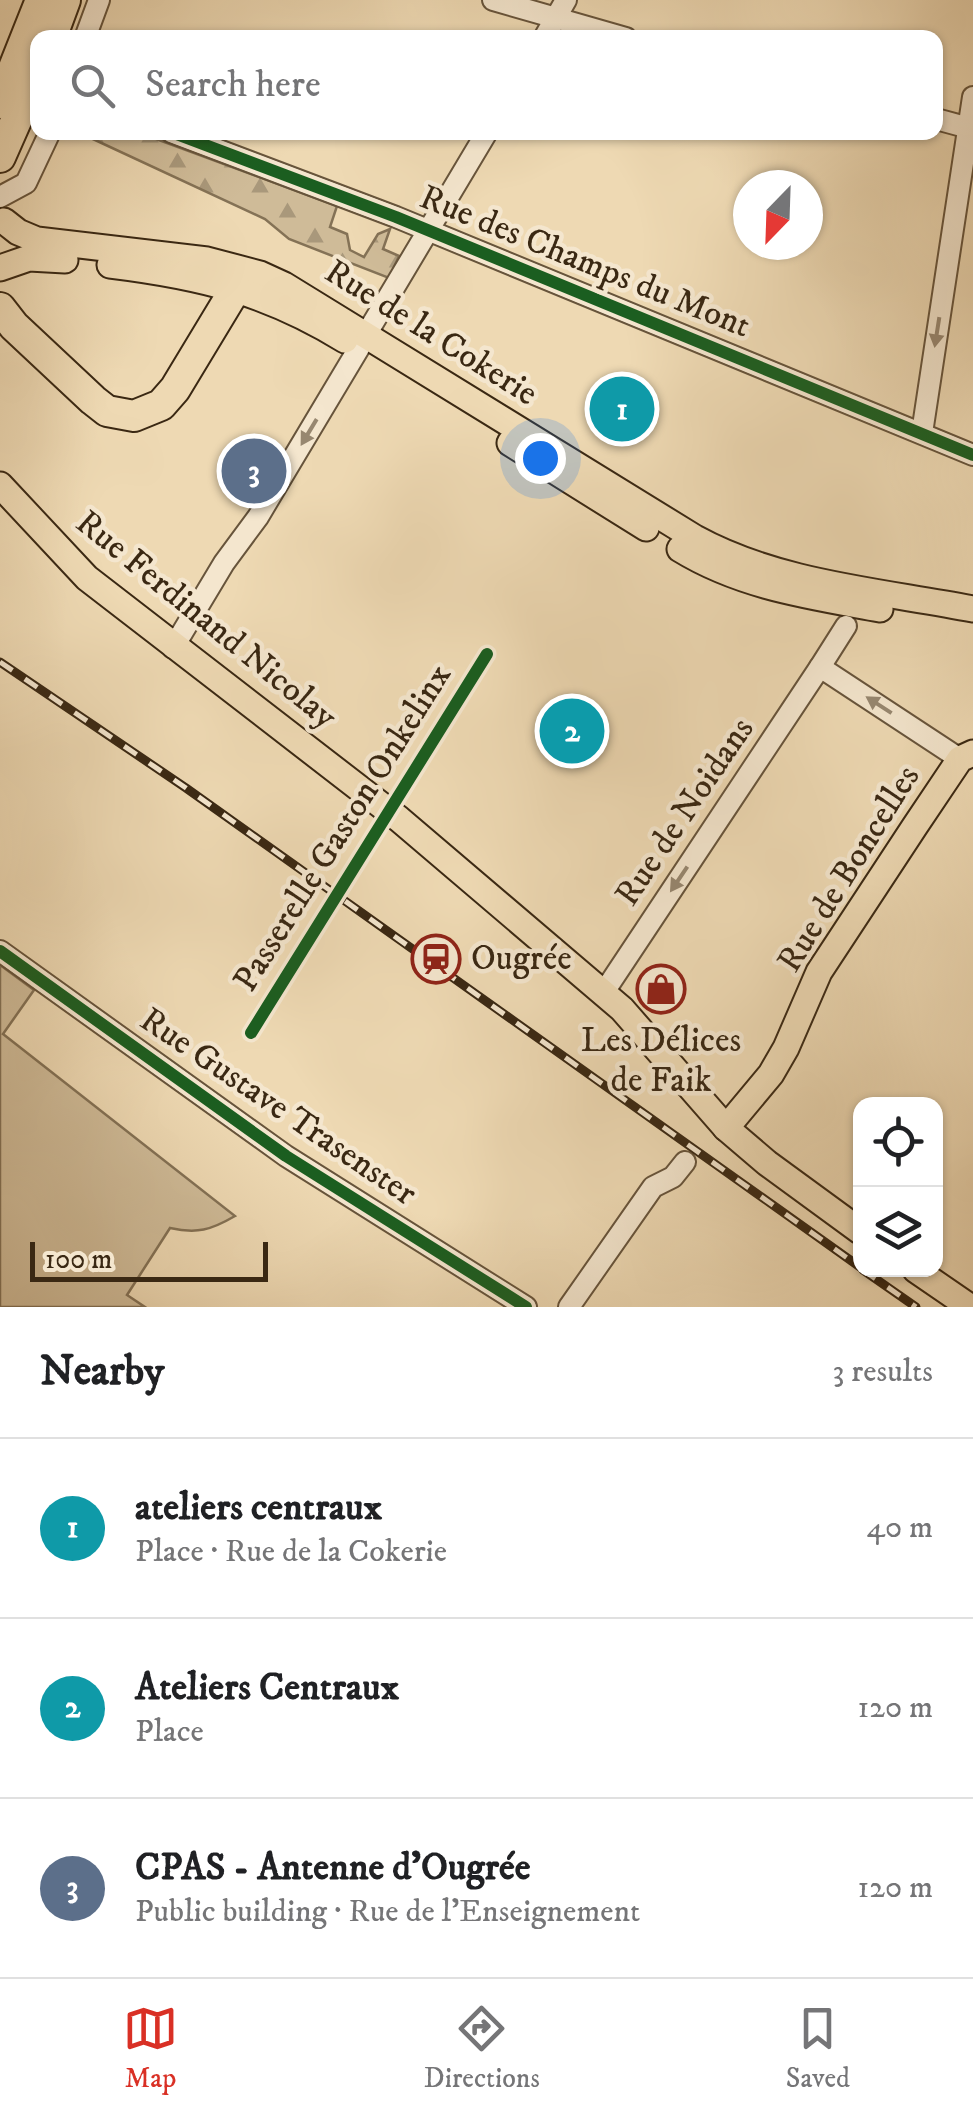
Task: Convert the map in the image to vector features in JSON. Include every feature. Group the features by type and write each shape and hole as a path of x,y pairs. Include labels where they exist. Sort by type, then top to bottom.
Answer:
{"highway":[{"path":"0,102 41,0"},
{"path":"54,30 65,0"},
{"path":"0,157 30,89"},
{"path":"5,318 108,411 123,416 146,414 175,390 236,288"}],"main road":[{"path":"0,265 7,233 1,211"},
{"name":"Rue de la Cokerie","path":"1,211 32,239 234,266 293,289 363,341 688,554 728,575 780,590 973,626"},
{"name":"Rue de la Cokerie","path":"0,265 38,257 142,269 236,288 363,341 728,556 780,574 973,608"},
{"name":"Rue Ferdinand Nicolay","path":"0,485 87,578 399,819 604,992 726,1128 853,1225"},
{"name":"Rue de Boncelles","path":"726,1128 770,1074 820,972 966,756"},
{"path":"926,1277 970,1307"}],"street":[{"path":"88,30 99,0"},
{"path":"493,0 549,28 566,0"},
{"path":"922,433 973,97"},
{"path":"943,121 971,128"},
{"path":"1,211 26,184 46,140"},
{"name":"Rue des Champs du Mont","path":"193,140 344,196 973,455"},
{"path":"173,648 224,563 258,517 482,140"},
{"name":"Rue de Noidans","path":"604,992 846,626"},
{"path":"820,667 966,756"},
{"name":"Rue Gustave Trasenster","path":"0,951 286,1156 526,1307"},
{"path":"570,1307 653,1187 673,1177 685,1162"}],"green space":[{"path":"95,140 159,140 337,206 330,227 347,234 350,250 364,257 378,234 390,229 383,249 399,256 389,278 289,239 265,219"},
{"path":"0,965 34,990 3,1034 235,1216 204,1230 170,1228 127,1295 145,1307 0,1307"}],"railway":[{"path":"0,662 186,788 853,1262"},
{"path":"873,1277 916,1307"}],"cycle path":[{"path":"192,140 396,217 973,455"},
{"name":"Passerelle Gaston Onkelinx","path":"251,1033 487,654"},
{"path":"0,951 286,1156 526,1307"}],"place":[{"name":"ateliers centraux","path":"622,409"},
{"name":"CPAS - Antenne d'Ougrée","path":"254,471"},
{"name":"Ateliers Centraux","path":"572,731"},
{"name":"Ougrée","path":"436,959"},
{"name":"Les Délices de Faik","path":"661,989"}]}
